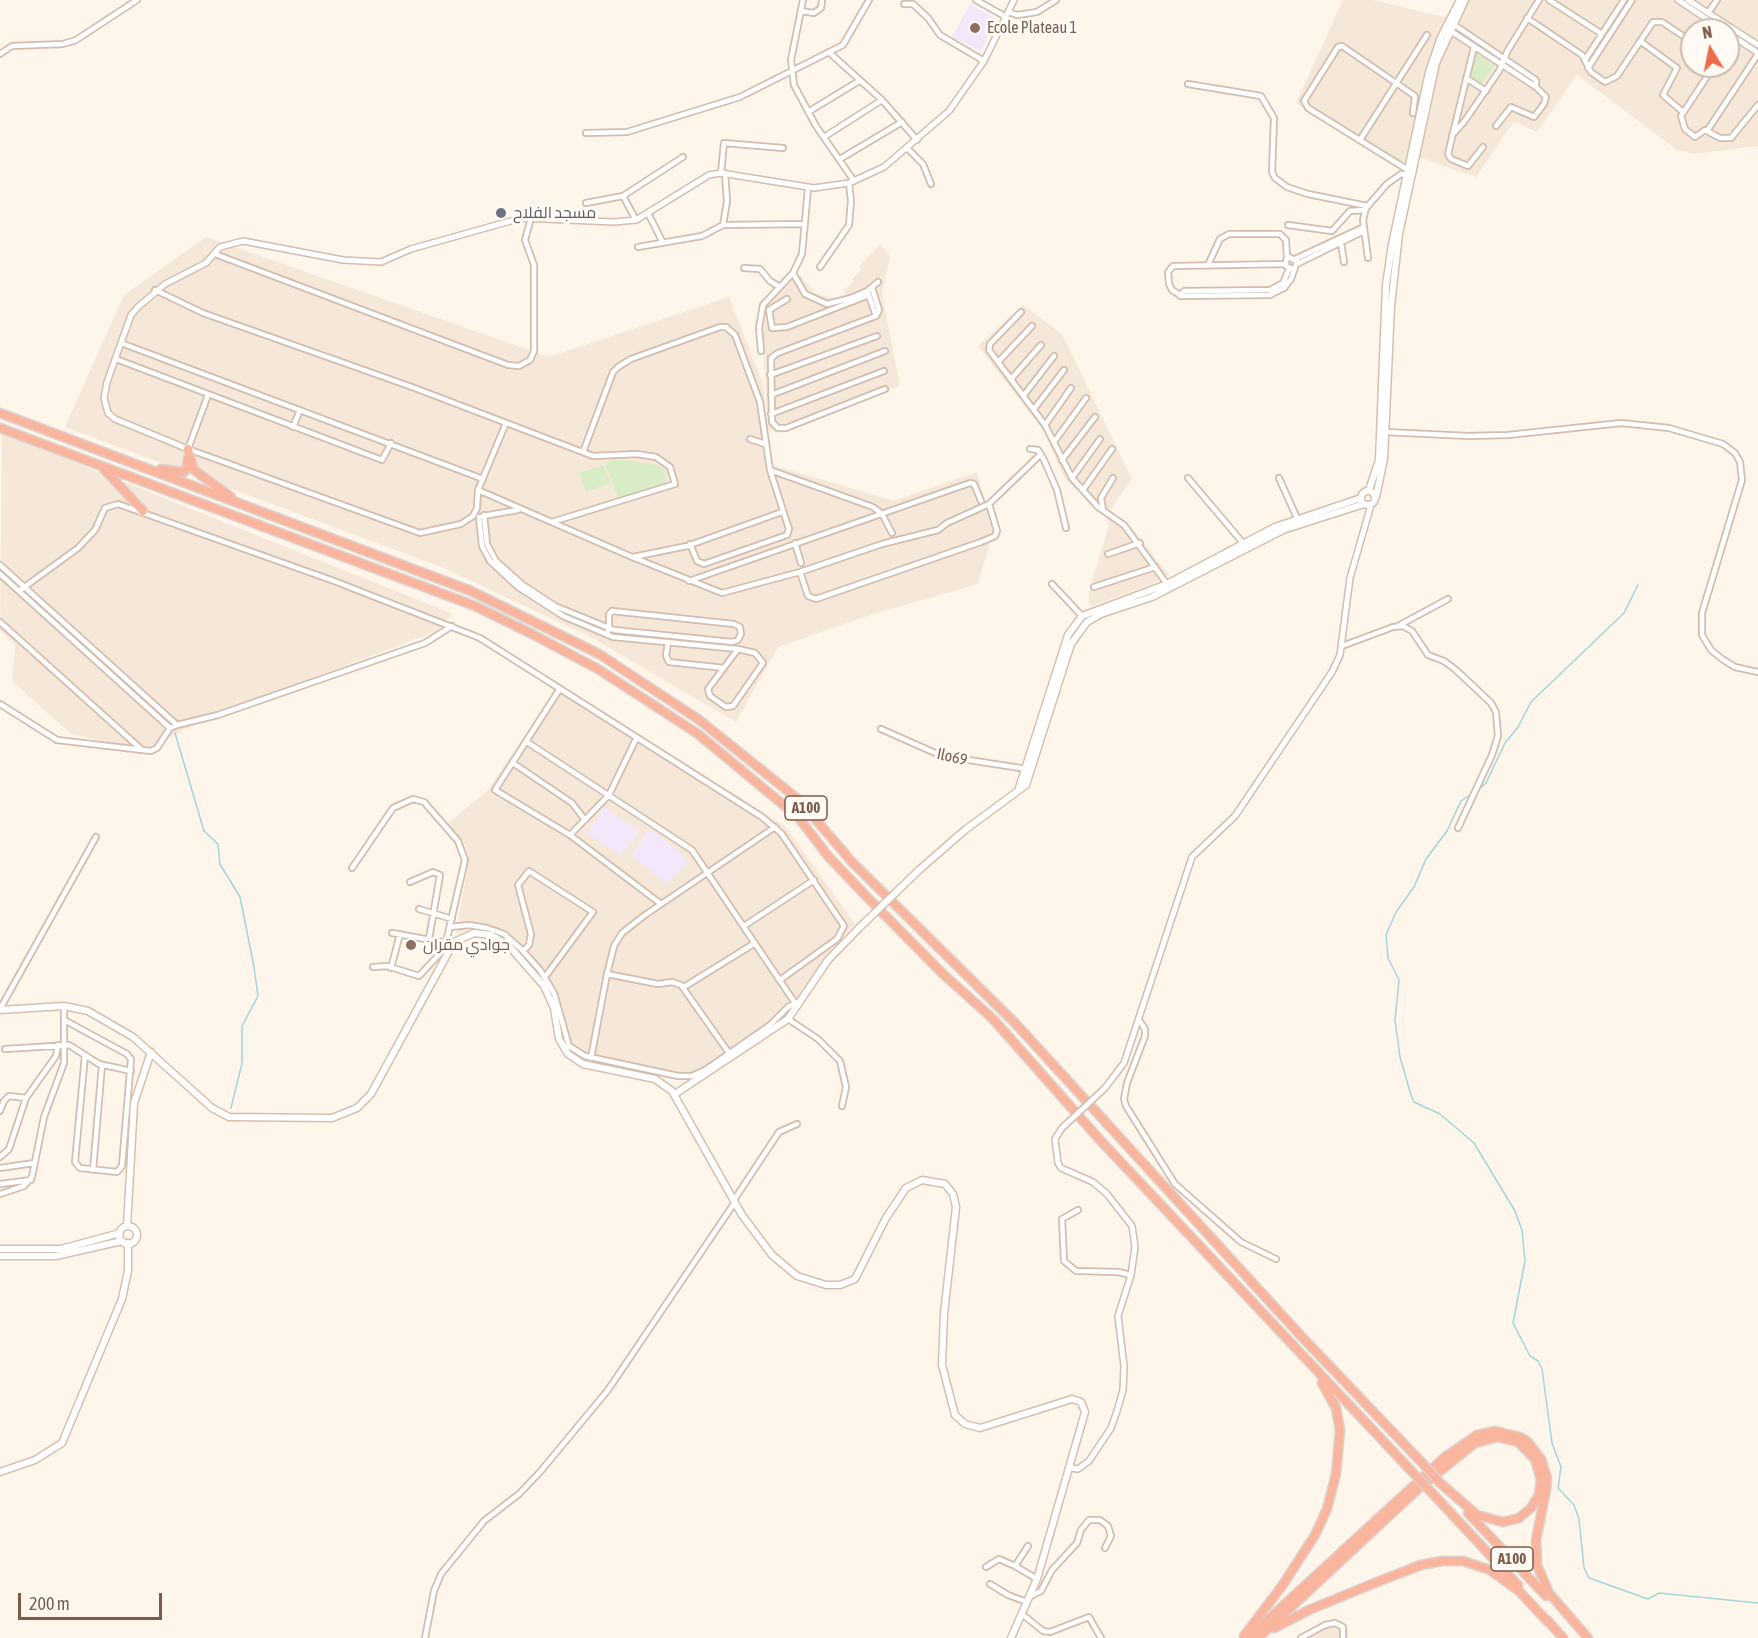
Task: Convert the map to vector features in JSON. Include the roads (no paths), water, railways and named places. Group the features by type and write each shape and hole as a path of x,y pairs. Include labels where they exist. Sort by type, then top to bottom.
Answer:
{"highway":[{"name":"A100","path":"0,413 435,577 526,616 618,666 734,746 799,800 852,862 1015,1023 1302,1337 1586,1638"},
{"name":"A100","path":"0,428 485,611 598,669 698,734 798,817 828,856 865,895 942,973 993,1019 1073,1111 1432,1493 1563,1638"},
{"path":"139,466 184,472 187,467 188,449"},
{"path":"188,449 194,470 241,504"},
{"path":"102,466 143,511"},
{"path":"1242,1638 1282,1586 1315,1535 1327,1509 1336,1474 1340,1440 1336,1408 1327,1389 1294,1347"},
{"path":"1248,1638 1445,1457 1477,1436 1495,1431 1520,1437 1528,1442 1541,1459 1547,1478 1536,1540 1538,1565 1549,1593 1586,1638"},
{"path":"1260,1638 1418,1489 1475,1443 1498,1437 1518,1442 1534,1459 1541,1480 1539,1495 1532,1508 1519,1518 1503,1522 1477,1515 1439,1482"},
{"path":"1260,1638 1288,1619 1309,1610 1401,1572 1442,1561 1463,1561 1490,1570 1510,1583 1549,1623"}],"main road":[{"path":"1369,490 1379,460 1388,272 1431,63 1460,0"},
{"path":"1017,794 1027,769 1068,635 1082,616 1168,586 1283,530 1376,497 1383,469 1390,313 1397,241 1434,72 1451,27 1465,0"},
{"path":"1369,490 1376,497"},
{"path":"1366,502 1363,492 1369,490"},
{"path":"675,1094 788,1019 828,960 859,928 919,870 966,830 1017,794 1029,781 1071,644 1079,629 1096,616 1140,602 1243,543 1297,519 1366,502"},
{"path":"0,1009 64,1006 88,1011 133,1037 212,1108 229,1117 319,1119 342,1116 357,1108 376,1086 448,946 474,933 491,935 501,939 524,961 544,986 554,1008 559,1039 568,1054 583,1064 655,1079 675,1094 734,1201 761,1241 784,1266 811,1282 840,1285 855,1279 886,1218 910,1184 930,1179 945,1184 952,1194 956,1207 946,1291 942,1365 955,1415 964,1424 980,1428 1059,1401 1077,1400 1083,1404 1085,1412 1037,1579 1011,1638"},
{"path":"0,1249 61,1249 120,1233 127,1226 134,1103 152,1052"},
{"path":"0,1256 56,1256 134,1241 137,1235 134,1229 127,1226"},
{"path":"0,1472 35,1460 62,1443 122,1299 128,1271 125,1242 120,1233"}],"street":[{"path":"0,54 12,46 63,44 76,40 137,0"},
{"path":"803,0 790,73 808,112 840,159 852,182 849,225 820,267"},
{"path":"801,11 814,13 821,8 822,0"},
{"path":"586,133 627,132 740,97 831,54 849,37 869,0"},
{"path":"976,0 1007,15 1037,12 1056,0"},
{"path":"527,511 497,513 417,532 188,449 115,419 108,413 104,398 131,315 155,290 206,263 220,247 231,242 243,241 343,260 381,262 411,249 521,218 614,222 636,220 708,175 723,173 808,188 852,182 884,167 949,111 984,61 1014,0"},
{"path":"1452,135 1486,91 1539,0"},
{"path":"1549,0 1602,34"},
{"path":"1585,60 1624,0"},
{"path":"1588,68 1632,0"},
{"path":"1678,0 1705,18"},
{"path":"1688,0 1758,45"},
{"path":"1708,13 1717,0"},
{"path":"904,4 913,4 928,18 940,35 984,61"},
{"path":"1527,18 1585,60 1588,68 1602,81 1611,81 1617,76 1651,24 1659,21 1680,34"},
{"path":"1451,27 1474,46 1536,87 1547,99 1536,116 1530,117 1511,107 1496,126"},
{"path":"1451,27 1505,57 1537,80 1536,87"},
{"path":"1360,140 1427,35"},
{"path":"1640,41 1677,68 1663,95 1683,112"},
{"path":"1706,78 1683,112 1681,120 1685,129 1695,137 1707,131 1758,54 1740,41"},
{"path":"1407,173 1304,104 1305,96 1340,46 1415,96 1413,113"},
{"path":"1474,46 1448,156 1466,166 1471,164 1483,147"},
{"path":"831,54 882,100 917,140"},
{"path":"1466,78 1486,91"},
{"path":"808,112 859,81"},
{"path":"1188,84 1249,92 1261,96 1274,118 1272,172 1275,178 1287,187 1308,194 1366,208"},
{"path":"824,137 882,100"},
{"path":"1707,131 1720,138 1731,138 1758,105"},
{"path":"840,159 902,122"},
{"path":"723,225 727,201 723,173 724,143 783,148"},
{"path":"907,148 922,164 931,184"},
{"path":"586,203 623,196 683,157"},
{"path":"1368,258 1364,229 1366,208 1387,184 1401,174 1407,173"},
{"path":"761,351 759,327 764,305 793,273 802,254 808,188"},
{"path":"623,196 636,220"},
{"path":"1288,225 1332,231 1350,211 1366,208"},
{"path":"648,213 663,243"},
{"path":"215,254 508,365 519,366 526,365 534,351 534,265 525,240 531,218"},
{"path":"638,247 702,236 723,225 805,224"},
{"path":"1324,248 1341,243 1364,229"},
{"path":"1208,265 1220,239 1229,234 1280,234 1286,240 1291,264 1281,285 1259,294 1184,291 1180,295 1170,286 1168,272 1170,267 1291,264 1364,229"},
{"path":"1341,243 1344,262"},
{"path":"744,268 760,269 770,281 780,287"},
{"path":"793,273 805,294 819,303 836,304 869,291"},
{"path":"787,299 770,310 772,328 787,327 869,291 878,282"},
{"path":"155,290 203,313 583,452 603,458 637,454 656,457 669,467 675,484 552,522"},
{"path":"869,291 879,310 876,316 778,353 770,361 771,414 774,426 782,429 885,389"},
{"path":"1021,312 989,346 1045,425 1072,478 1103,510 1121,522 1140,543 1168,586"},
{"path":"999,362 1032,326"},
{"path":"583,452 612,375 618,367 631,359 720,327 731,329 760,402 770,470 789,529 784,537 704,564 696,560 690,544"},
{"path":"770,375 877,336"},
{"path":"122,343 483,479"},
{"path":"1012,378 1041,345"},
{"path":"771,395 885,351"},
{"path":"1024,395 1054,356"},
{"path":"116,359 382,460 391,444"},
{"path":"1034,409 1064,370"},
{"path":"771,414 885,371"},
{"path":"1045,425 1071,388"},
{"path":"188,449 208,394"},
{"path":"1054,442 1086,398"},
{"path":"293,427 300,410"},
{"path":"1062,460 1095,417"},
{"path":"468,521 476,511 478,490 506,423"},
{"path":"1385,432 1508,435 1621,423 1669,428 1723,444 1735,453 1740,462 1742,480 1702,613 1702,635 1711,650 1722,659 1735,667 1758,672"},
{"path":"750,439 765,444"},
{"path":"1072,478 1100,439"},
{"path":"1083,490 1112,448"},
{"path":"1030,449 1038,450 1041,454 1057,490 1066,528"},
{"path":"478,490 632,557 722,593 800,572 882,544 937,530 988,504 1041,454"},
{"path":"770,470 873,507 882,514 892,533"},
{"path":"1103,510 1101,498 1113,478"},
{"path":"1188,478 1243,543"},
{"path":"1279,478 1297,519"},
{"path":"689,581 970,483 974,484 981,501"},
{"path":"497,513 498,499"},
{"path":"1070,1468 1078,1469 1089,1461 1111,1428 1117,1411 1123,1390 1124,1366 1118,1316 1131,1275 1135,1247 1132,1226 1119,1208 1099,1187 1062,1168 1054,1146 1062,1128 1105,1088 1124,1063 1192,857 1235,816 1332,672 1342,646 1350,578 1366,502"},
{"path":"19,591 78,548 95,530 108,506 118,504 143,511 480,638 775,827 843,922 843,929 837,939 780,980"},
{"path":"800,572 808,596 816,599 903,572 995,536 996,529 988,504"},
{"path":"632,557 690,544 782,512"},
{"path":"482,516 487,544 496,561 524,585 555,606 609,628 732,642 738,640 741,634 740,627 734,624 616,610 609,614 609,628 607,635"},
{"path":"482,516 486,554 509,579 563,616 607,635 738,649 755,653 763,663 729,707 723,706 708,693 708,689 738,649"},
{"path":"795,543 801,563"},
{"path":"1108,554 1140,543"},
{"path":"0,565 177,725"},
{"path":"1094,587 1155,567"},
{"path":"0,574 170,728"},
{"path":"1052,584 1082,616"},
{"path":"1342,646 1396,627 1448,599"},
{"path":"0,622 141,750"},
{"path":"0,704 57,740 141,750 155,749 170,728 177,725 218,715 425,643 452,626"},
{"path":"1396,627 1402,626 1412,631 1428,655 1444,661 1456,670 1491,703 1496,712 1498,736 1458,828"},
{"path":"668,642 666,658 670,662 724,668"},
{"path":"559,690 495,790 570,835 661,904"},
{"name":"Ilo69","path":"881,729 942,756 1027,769"},
{"path":"570,835 609,795 636,739"},
{"path":"450,927 468,925 487,928 504,934 523,951 545,977 559,1005 569,1046 577,1054 591,1058 688,1077 701,1072 799,1002 780,980 689,848 527,742"},
{"path":"513,763 572,803 585,820"},
{"path":"352,868 388,813 406,801 422,800 458,841 465,855 465,869 450,927 448,946 419,976 391,968 374,967"},
{"path":"591,1058 607,974 614,946 622,933 775,827"},
{"path":"0,1009 96,837"},
{"path":"523,951 529,945 531,934 518,885 529,871 593,912 545,977"},
{"path":"411,882 433,872 439,874 440,886 429,939"},
{"path":"744,926 814,880"},
{"path":"419,909 452,919"},
{"path":"392,933 429,939 448,946"},
{"path":"391,968 399,934"},
{"path":"684,987 756,943"},
{"path":"607,974 658,984 675,982 684,987 729,1053"},
{"path":"0,1194 21,1188 31,1180 44,1117 61,1074 65,1045 64,1006"},
{"path":"788,1019 818,1040 840,1061 846,1087 842,1106"},
{"path":"1139,1020 1145,1029 1145,1035 1127,1083 1124,1099 1126,1106 1175,1184 1241,1242 1276,1259"},
{"path":"66,1021 127,1054 131,1059 121,1168 115,1172 78,1167 75,1160 85,1055"},
{"path":"5,1049 65,1045 78,1049 102,1065 131,1071"},
{"path":"0,1157 9,1149 26,1098 56,1056 58,1046"},
{"path":"93,1170 102,1065"},
{"path":"0,1112 4,1101 9,1096 26,1098"},
{"path":"425,1638 434,1592 441,1574 484,1521 519,1494 540,1472 608,1390 779,1132 797,1124"},
{"path":"0,1168 34,1163"},
{"path":"0,1184 31,1180"},
{"path":"1078,1210 1062,1219 1064,1261 1076,1271 1118,1272 1131,1275"},
{"path":"990,1584 1008,1595 1028,1600 1041,1592 1052,1570 1074,1547 1089,1520 1100,1520 1107,1526 1111,1536 1105,1548"},
{"path":"1015,1566 1028,1546"},
{"path":"986,1567 999,1559 1037,1579"},
{"path":"1022,1614 1043,1631 1050,1632 1085,1617 1092,1618 1101,1638"},
{"path":"1301,1638 1325,1625 1335,1623 1343,1627 1343,1638"},
{"path":"1050,1632 1054,1638"}],"waterway":[{"path":"1477,791 1486,783 1505,743 1518,727 1531,702 1624,613 1638,585"},
{"path":"175,733 204,831 218,844 220,864 240,897 254,967 258,996 242,1026 242,1063 231,1108"},
{"path":"1473,793 1461,801 1447,831 1426,859 1414,887 1396,912 1386,935 1388,958 1399,980 1395,1020 1400,1057 1411,1095 1414,1102 1440,1114 1474,1143 1515,1211 1522,1230 1525,1261 1513,1323 1530,1356 1538,1361 1542,1369 1552,1443 1561,1467 1558,1488 1574,1505 1579,1519 1584,1568 1589,1578 1648,1599 1659,1593 1758,1603"}],"place":[{"name":"Ecole Plateau 1","path":"975,28"},
{"name":"مسجد الفلاح","path":"501,213"},
{"name":"جوادي مقران","path":"411,945"}]}
